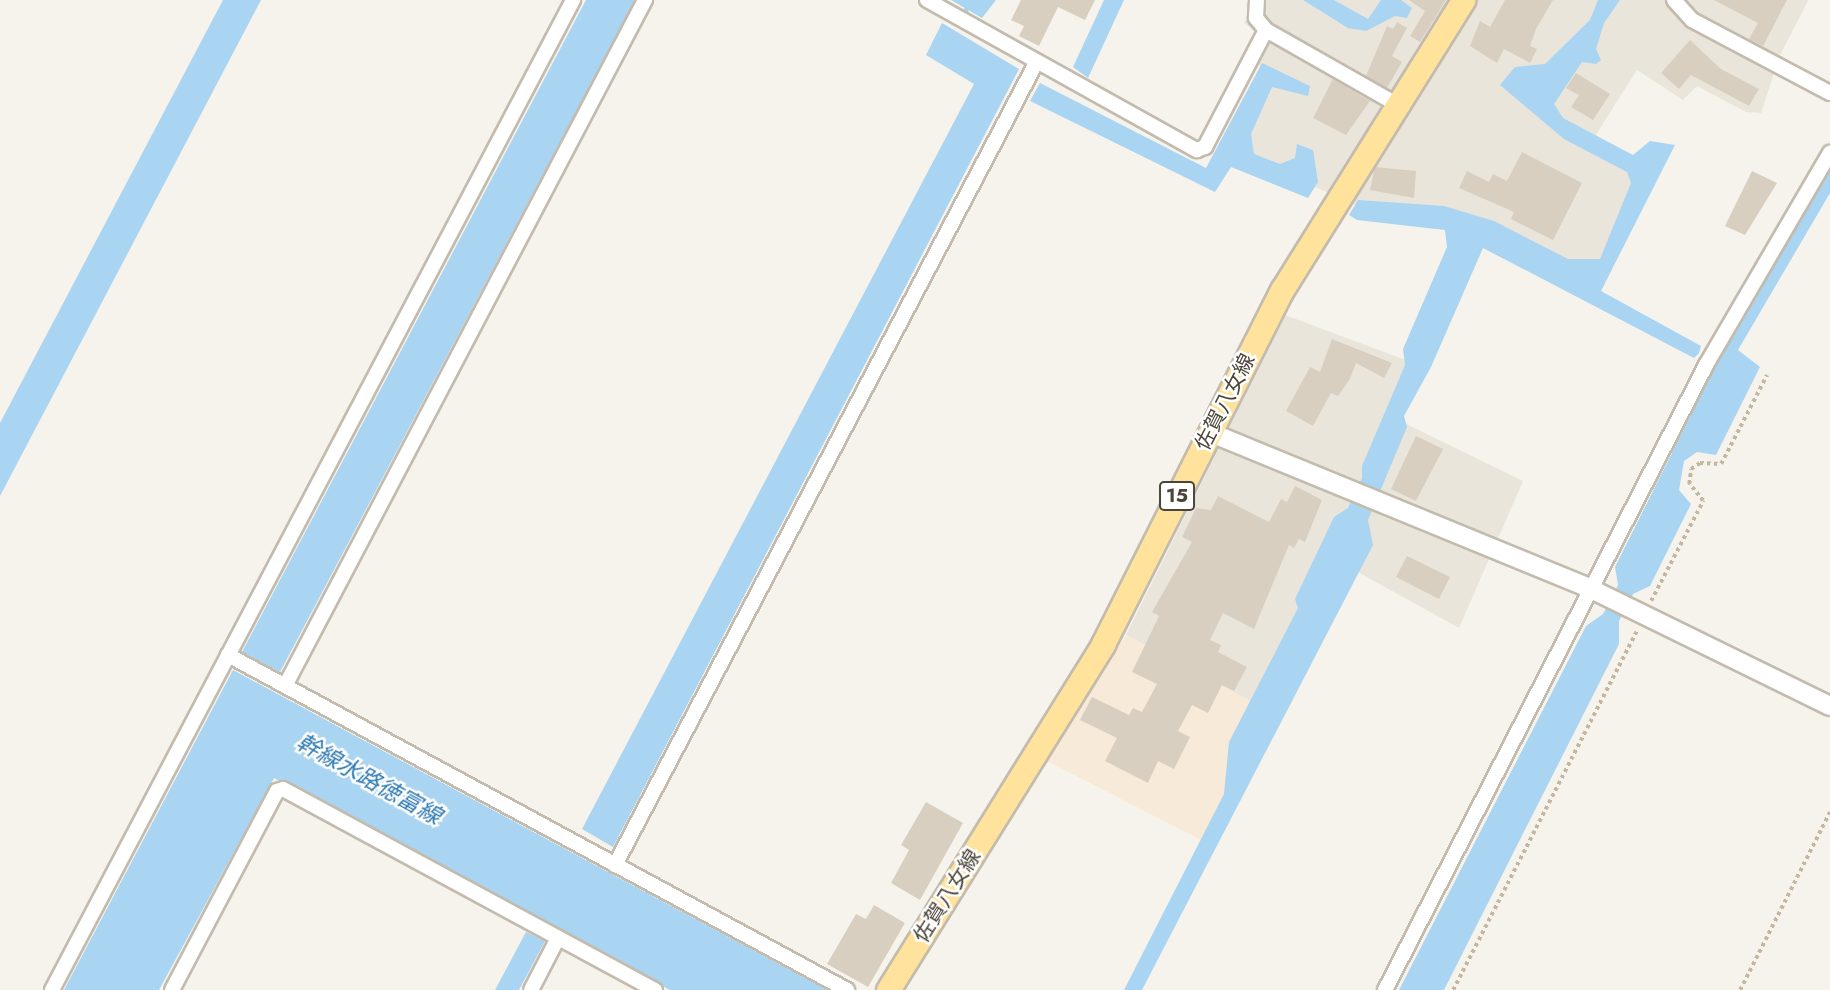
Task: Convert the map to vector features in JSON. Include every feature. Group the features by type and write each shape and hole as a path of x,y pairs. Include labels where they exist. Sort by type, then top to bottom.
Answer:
{"main road":[{"name":"佐賀八女線","path":"888,990 1102,644 1282,290 1463,0"}],"street":[{"path":"52,990 573,0"},
{"path":"285,685 645,0"},
{"path":"927,0 1196,150 1205,147 1266,30"},
{"path":"1257,0 1256,18 1266,30 1396,104"},
{"path":"1674,0 1692,20 1830,93"},
{"path":"615,865 1036,63"},
{"path":"1385,990 1597,592 1706,365 1830,153"},
{"path":"1209,432 1597,592 1830,706"},
{"path":"228,655 847,990"},
{"path":"172,990 277,791 282,789 655,990"},
{"path":"531,990 558,938"}],"path":[{"path":"1453,990 1639,611 1703,501 1689,484 1691,468 1700,463 1721,464 1767,375"},
{"path":"1740,990 1830,812"}],"shaded area":[{"path":"1253,0 1808,1 1780,55 1761,113 1746,112 1697,86 1683,100 1637,70 1590,144 1648,175 1589,296 1476,235 1365,209 1236,152 1272,74 1245,55 1257,33 1244,23"},
{"path":"1285,315 1419,365 1398,420 1523,481 1459,628 1347,566 1273,713 1126,635"},
{"path":"1126,635 1273,713 1209,844 1045,760"}],"water":[{"path":"223,0 261,0 0,496 0,423"},
{"path":"586,0 635,0 280,672 242,652"},
{"path":"951,0 996,0 982,18"},
{"path":"1104,0 1124,0 1088,78 1073,67"},
{"path":"1303,0 1334,0 1368,19 1381,0 1401,0 1412,8 1407,18 1395,16 1366,31 1348,28"},
{"path":"1598,0 1620,0 1604,23 1596,49 1601,60 1596,64 1582,62 1554,104 1563,118 1633,155 1650,141 1675,145 1601,291 1701,346 1699,353 1694,358 1483,248 1431,367 1404,416 1407,427 1368,520 1373,545 1142,990 1124,990 1224,794 1229,742 1298,608 1295,599 1334,517 1348,508 1362,478 1362,466 1405,365 1403,349 1447,247 1445,230 1357,220 1349,215 1358,200 1444,206 1494,221 1568,259 1600,259 1631,183 1627,172 1564,139 1500,85 1515,67 1545,64 1590,20"},
{"path":"942,23 1019,69 613,847 582,829 974,84 926,55"},
{"path":"1262,63 1310,86 1308,96 1272,87 1251,134 1254,154 1280,164 1295,158 1297,144 1313,150 1318,182 1308,198 1231,167 1215,192 1030,101 1040,83 1206,168"},
{"path":"1830,166 1830,193 1738,350 1760,367 1716,455 1697,452 1684,461 1679,490 1691,504 1650,586 1633,594 1619,621 1619,644 1444,990 1399,990 1586,626 1603,614 1618,585 1615,567 1717,363"},
{"name":"幹線水路徳富線","path":"233,670 827,990 670,990 274,778 159,990 64,990"},
{"path":"526,932 545,941 519,990 495,990"}],"building":[{"path":"1021,0 1095,0 1085,20 1058,7 1039,46 1019,36 1024,26 1011,20"},
{"path":"1409,0 1446,0 1420,42 1410,36 1425,11"},
{"path":"1505,0 1553,0 1536,29 1530,46 1537,49 1530,63 1504,49 1497,63 1470,46 1480,21 1490,27"},
{"path":"1714,0 1787,0 1763,46 1749,39 1758,23"},
{"path":"1397,22 1407,28 1392,56 1402,62 1387,88 1366,76 1387,26 1393,29"},
{"path":"1690,40 1721,69 1759,89 1749,106 1691,75 1679,89 1661,73"},
{"path":"1576,73 1610,94 1593,120 1571,107 1579,95 1566,88"},
{"path":"1333,79 1370,101 1346,135 1313,118"},
{"path":"1522,152 1582,183 1553,240 1511,219 1514,212 1459,188 1467,171 1489,182 1493,174 1507,181"},
{"path":"1375,167 1416,171 1414,198 1370,190"},
{"path":"1752,171 1777,183 1745,235 1725,226"},
{"path":"1332,339 1392,363 1384,378 1356,363 1350,379 1338,396 1331,393 1313,426 1286,411 1310,367 1320,372"},
{"path":"1416,436 1443,449 1416,501 1391,489"},
{"path":"1295,486 1322,500 1305,542 1299,539 1294,548 1289,545 1254,629 1223,613 1210,640 1221,645 1218,652 1247,667 1234,691 1222,685 1208,713 1192,705 1178,731 1190,737 1174,769 1158,761 1148,783 1105,761 1117,738 1080,720 1092,697 1129,715 1133,708 1142,712 1157,684 1132,672 1159,616 1152,612 1192,542 1182,537 1196,508 1211,510 1218,496 1269,522 1281,499 1287,502"},
{"path":"1407,556 1450,577 1439,599 1396,577"},
{"path":"926,802 963,823 920,900 891,883 909,850 901,845"},
{"path":"874,905 905,923 868,987 827,964 856,914 866,919"}],"waterway":[{"path":"965,11 970,0"}]}
